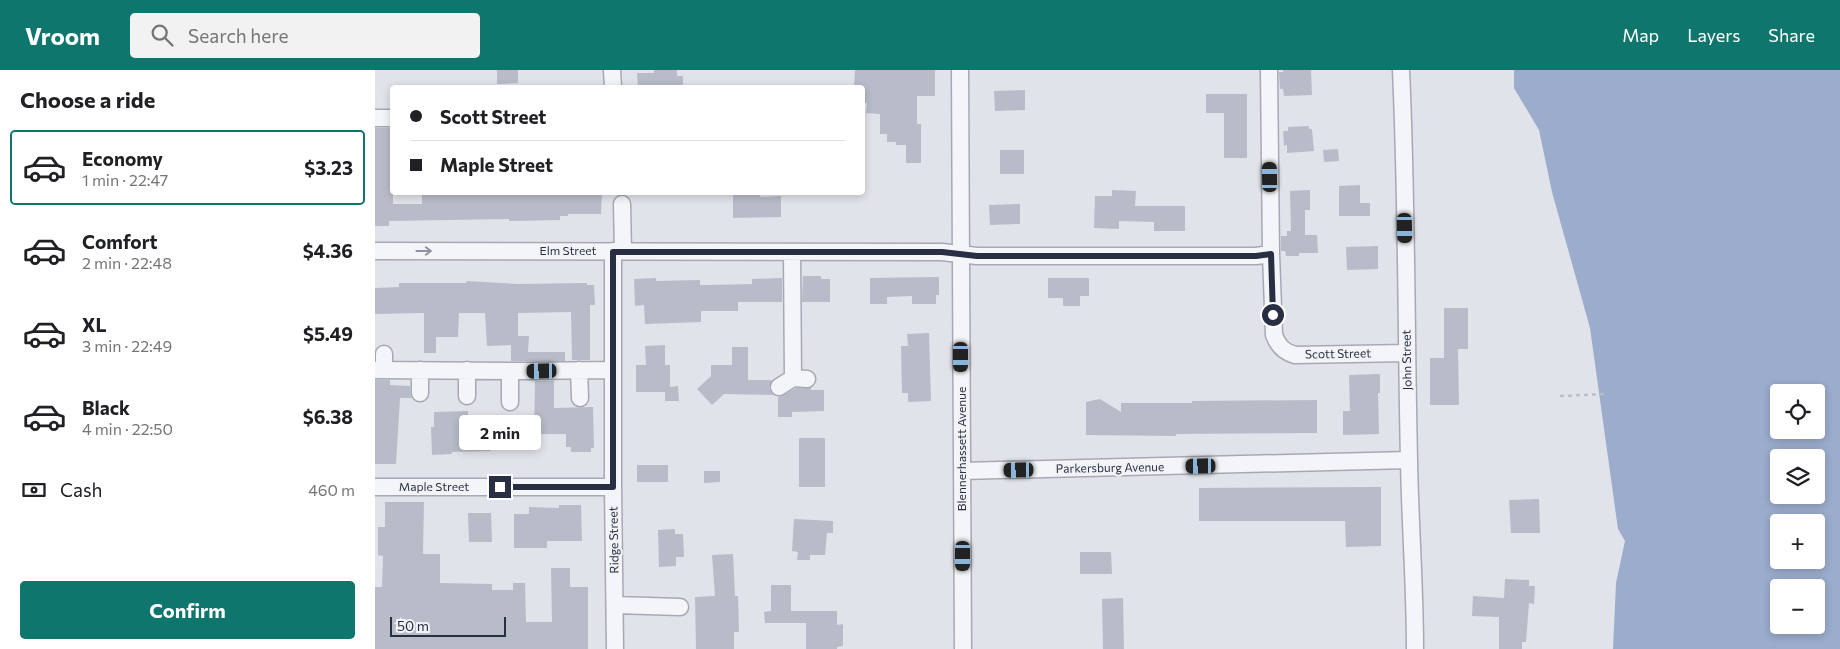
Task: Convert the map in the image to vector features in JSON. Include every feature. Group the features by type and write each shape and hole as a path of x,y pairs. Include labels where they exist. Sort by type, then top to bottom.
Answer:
{"street":[{"path":"612,70 613,85"},
{"name":"Blennerhassett Avenue","path":"960,70 963,649"},
{"name":"Scott Street","path":"1269,70 1271,254 1274,335 1277,342 1287,352 1295,355 1407,353"},
{"name":"John Street","path":"1401,70 1415,649"},
{"path":"375,118 390,118"},
{"name":"Ridge Street","path":"615,649 613,370 622,204"},
{"name":"Elm Street","path":"375,251 792,252 961,254 977,256 1256,256 1271,254"},
{"path":"779,387 800,378 792,252"},
{"path":"381,364 420,370 613,370"},
{"path":"420,370 420,393"},
{"path":"467,370 467,396"},
{"path":"579,370 580,398"},
{"path":"510,371 511,402"},
{"name":"Parkersburg Avenue","path":"962,471 1409,460"},
{"name":"Maple Street","path":"375,487 613,487"},
{"path":"615,605 680,607"}],"path":[{"path":"1560,396 1605,394"}],"water":[{"path":"1514,70 1840,70 1840,649 1613,649 1616,583 1625,541 1618,529 1590,328 1552,192 1539,130 1514,88"}],"building":[{"path":"497,70 518,70 518,83 497,84"},
{"path":"654,70 677,70 677,76 683,76 683,85 638,85 637,73 654,73"},
{"path":"855,70 935,70 935,96 917,96 917,124 921,124 921,163 906,163 906,145 896,145 896,142 887,142 887,134 880,134 880,114 866,113 865,85 854,85"},
{"path":"1283,70 1311,70 1312,95 1284,96 1283,89 1280,89 1279,72 1283,72"},
{"path":"1025,90 1025,110 995,111 994,91"},
{"path":"1206,94 1247,94 1247,158 1224,158 1224,113 1206,113"},
{"path":"1309,126 1309,129 1312,129 1314,151 1287,153 1287,145 1284,146 1283,131 1288,131 1288,127"},
{"path":"375,128 390,128 390,195 393,195 393,204 422,204 422,195 602,195 601,214 568,214 568,216 560,216 560,220 389,221 389,226 375,226"},
{"path":"1338,149 1339,161 1324,162 1323,150"},
{"path":"1000,150 1024,150 1024,174 1000,174"},
{"path":"1360,185 1360,203 1370,203 1370,216 1339,216 1339,186"},
{"path":"1112,190 1136,191 1135,206 1185,206 1185,231 1154,231 1154,222 1119,221 1119,229 1094,228 1095,196 1112,196"},
{"path":"1310,190 1310,210 1305,210 1305,235 1317,235 1318,253 1299,253 1299,256 1286,256 1285,251 1281,251 1281,236 1287,236 1287,231 1291,231 1290,191"},
{"path":"733,195 781,196 781,217 733,218"},
{"path":"1020,204 1020,224 990,225 989,205"},
{"path":"1378,246 1378,269 1347,270 1346,247"},
{"path":"803,276 821,276 821,279 830,279 830,302 802,302"},
{"path":"939,277 939,295 936,295 936,304 912,304 912,296 887,297 887,304 870,304 870,278"},
{"path":"656,278 656,281 700,280 700,285 710,285 752,284 752,279 782,278 782,302 738,302 738,311 701,311 701,322 645,324 644,305 635,306 634,279"},
{"path":"1048,278 1089,278 1089,296 1080,296 1080,306 1063,306 1063,298 1048,298"},
{"path":"466,281 518,284 587,283 587,285 594,285 595,305 590,305 590,360 572,360 571,312 518,313 518,336 529,336 528,352 565,352 565,361 511,361 511,345 487,346 485,313 459,313 458,337 436,337 436,353 424,353 424,313 375,314 375,288 399,287 399,283 467,283"},
{"path":"1444,308 1468,308 1468,349 1458,349 1459,405 1430,405 1430,358 1444,358"},
{"path":"929,333 931,401 908,402 908,393 902,393 901,346 908,346 907,334"},
{"path":"665,345 665,365 670,365 670,387 678,386 679,401 665,401 665,392 636,392 636,365 646,365 645,346"},
{"path":"732,347 748,347 748,380 772,380 769,388 773,395 724,394 712,405 697,389 711,376 711,365 732,365"},
{"path":"1380,374 1380,393 1378,393 1379,434 1343,435 1343,411 1350,411 1349,375"},
{"path":"375,380 390,380 390,385 410,386 411,398 400,398 396,464 375,464"},
{"path":"535,381 554,381 554,408 593,407 594,448 591,448 591,452 571,452 571,447 566,447 566,434 534,434"},
{"path":"796,388 824,390 824,411 792,412 792,417 778,417 778,397"},
{"path":"1100,399 1121,412 1121,403 1317,400 1317,433 1176,434 1176,436 1086,435 1086,402"},
{"path":"468,411 468,423 490,422 491,451 452,452 452,454 432,455 431,427 434,427 434,412"},
{"path":"799,438 825,438 825,487 799,487"},
{"path":"637,465 668,465 668,482 637,482"},
{"path":"704,471 720,471 720,482 704,483"},
{"path":"1381,487 1381,546 1346,547 1345,521 1199,521 1199,488"},
{"path":"1539,499 1540,533 1511,533 1509,500"},
{"path":"385,502 424,502 423,554 440,554 440,583 492,584 492,590 513,590 513,583 525,583 526,622 552,622 551,568 570,568 570,587 588,587 588,649 375,649 375,587 382,587 383,556 378,555 378,527 385,527"},
{"path":"559,505 581,505 582,541 547,541 547,548 514,548 514,514 529,514 529,507 559,508"},
{"path":"468,513 491,513 492,542 469,542"},
{"path":"794,519 833,521 833,533 827,533 825,555 810,555 810,560 797,560 798,552 792,551"},
{"path":"675,529 675,534 683,534 684,557 676,557 676,566 659,567 658,530"},
{"path":"1080,552 1111,552 1112,574 1080,574"},
{"path":"733,554 735,596 738,596 739,632 734,632 734,649 696,649 695,597 715,596 712,555"},
{"path":"1505,579 1529,580 1529,586 1535,586 1534,604 1529,603 1526,642 1522,642 1522,649 1499,649 1499,617 1472,616 1473,596 1504,598"},
{"path":"771,585 791,585 791,611 837,611 837,625 843,624 843,646 837,647 837,649 806,649 806,623 765,623 764,612 771,611"},
{"path":"1123,598 1124,649 1103,649 1102,599"}],"route":[{"path":"500,487 613,487 613,252 942,252 972,256 1256,256 1271,254 1273,315"}]}
